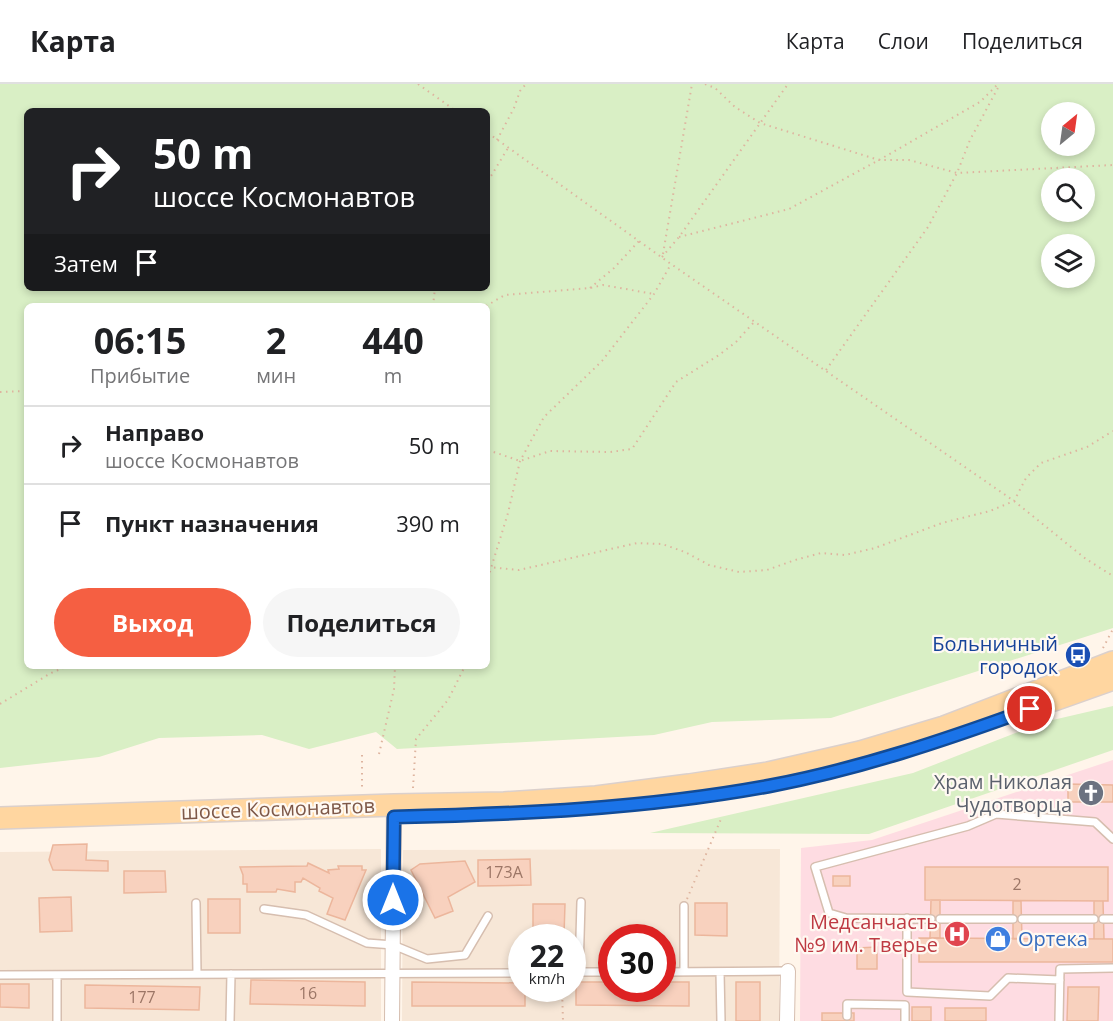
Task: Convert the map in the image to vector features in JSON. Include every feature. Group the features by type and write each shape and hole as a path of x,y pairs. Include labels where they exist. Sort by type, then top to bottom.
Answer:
{"main road":[{"name":"шоссе Космонавтов","path":"0,829 394,811 596,797 768,773 860,752 944,728 1108,655"},
{"name":"шоссе Космонавтов","path":"0,818 394,811 503,815 596,810 770,785 863,764 948,739 1113,679"}],"street":[{"path":"392,1021 394,811"},
{"path":"787,1021 788,971"}],"lane":[{"path":"931,919 846,918 830,912 814,867 968,826 996,814 1095,822 1113,839"},
{"path":"579,924 581,902"},
{"path":"196,903 197,974"},
{"path":"684,906 684,972"},
{"path":"264,909 306,915 367,944 393,945 427,959 465,955 488,916"},
{"path":"907,918 907,992 990,996 1008,978 1060,980"},
{"path":"940,919 1013,919"},
{"path":"1022,919 1094,919"},
{"path":"1103,919 1113,919"},
{"path":"1059,1021 1060,969 1113,968"},
{"path":"676,972 788,971"},
{"path":"720,972 721,1021"},
{"path":"0,975 508,973"},
{"path":"230,1021 231,974"},
{"path":"57,975 57,1021"},
{"path":"847,1016 847,1004 905,1005 905,1021"}],"path":[{"path":"418,84 452,108"},
{"path":"497,140 520,91 526,84"},
{"path":"662,257 692,84"},
{"path":"705,84 715,88 735,107 760,123 879,160 909,160 957,173 1113,165"},
{"path":"662,257 679,237 788,84"},
{"path":"679,237 789,209 980,102 999,84"},
{"path":"826,370 928,227 957,173 970,140 999,84"},
{"path":"490,135 671,264 1014,501 1086,559 1113,576"},
{"path":"490,178 508,148"},
{"path":"590,288 614,268 639,241"},
{"path":"490,564 508,513 520,461 544,417 602,361 654,294 671,264"},
{"path":"490,304 505,295 603,285 654,294"},
{"path":"490,451 520,461 550,451 610,452 632,449 676,382 736,342 754,321"},
{"path":"0,392 24,391"},
{"path":"490,567 519,570 637,543 662,544 685,552 709,565 739,572 767,570 821,553 845,555 875,548 942,523 990,511 1014,501 1026,478 1041,463 1087,447 1113,431"},
{"path":"1108,655 1113,629"},
{"path":"0,704 61,669"},
{"path":"379,754 394,689 395,669"},
{"path":"413,790 416,739 448,700 464,669"},
{"path":"362,754 362,791"},
{"path":"684,906 721,819"},
{"path":"562,1002 562,1021"}],"shaded area":[{"name":"Медсанчасть №9 им. Тверье","path":"1113,760 1113,1021 800,1021 801,848 872,840"},
{"path":"381,849 381,1021 0,1021 0,852"},
{"path":"780,849 779,1021 402,1021 403,850"}],"green space":[{"path":"0,84 1113,84 1113,628 831,718 712,722 654,735 397,749 376,732 309,749 262,735 159,738 99,757 0,768"},
{"path":"1113,706 1113,750 869,834 650,833 913,773 1044,722"}],"building":[{"name":"Храм Николая Чудотворца","path":"1068,784 1113,785 1113,802 1068,802"},
{"path":"87,844 86,860 108,861 108,871 53,870 49,860 53,845"},
{"path":"530,859 531,885 478,886 478,860"},
{"path":"465,861 475,882 448,897 453,911 435,918 411,870 420,864"},
{"path":"308,863 329,873 328,870 339,869 338,866 362,866 362,870 366,870 345,920 327,914 333,898 319,891 320,888 303,878 301,882 295,882 295,892 277,889 276,892 247,892 247,884 243,884 240,867 307,866"},
{"path":"925,867 1108,867 1108,901 925,900"},
{"path":"124,871 165,871 166,892 124,893"},
{"path":"833,876 850,876 850,886 833,886"},
{"path":"71,897 72,931 40,932 39,898"},
{"path":"208,899 240,899 240,933 208,933"},
{"path":"931,900 940,900 940,938 930,938"},
{"path":"1013,901 1021,901 1022,939 1013,939"},
{"path":"1094,901 1103,901 1104,939 1094,939"},
{"path":"695,903 727,903 727,936 695,935"},
{"path":"533,904 565,904 564,924 533,924"},
{"path":"919,938 1113,939 1113,962 919,962"},
{"path":"877,947 877,969 857,969 857,948"},
{"path":"251,980 365,982 365,1006 250,1004"},
{"path":"412,982 508,983 508,1002 525,1002 525,1006 412,1006"},
{"path":"586,982 598,982 598,1002 676,1002 676,982 689,982 689,1006 576,1005 576,1002 586,1002"},
{"path":"736,982 760,982 760,1021 736,1021"},
{"path":"0,984 29,984 29,1008 0,1007"},
{"path":"85,985 200,987 199,1010 85,1008"},
{"path":"1068,987 1099,987 1098,1021 1067,1021"},
{"path":"912,1007 931,1007 931,1021 912,1021"},
{"path":"945,1008 986,1008 986,1021 945,1021"},
{"path":"822,1013 854,1013 854,1021 822,1021"}],"place":[{"name":"Больничный городок","path":"1078,655"},
{"name":"Храм Николая Чудотворца","path":"1091,793"},
{"name":"Медсанчасть №9 им. Тверье","path":"957,934"},
{"name":"Ортека","path":"998,939"}],"route":[{"path":"393,900 394,817 596,810 770,785 863,764 948,739 1030,709"}]}
